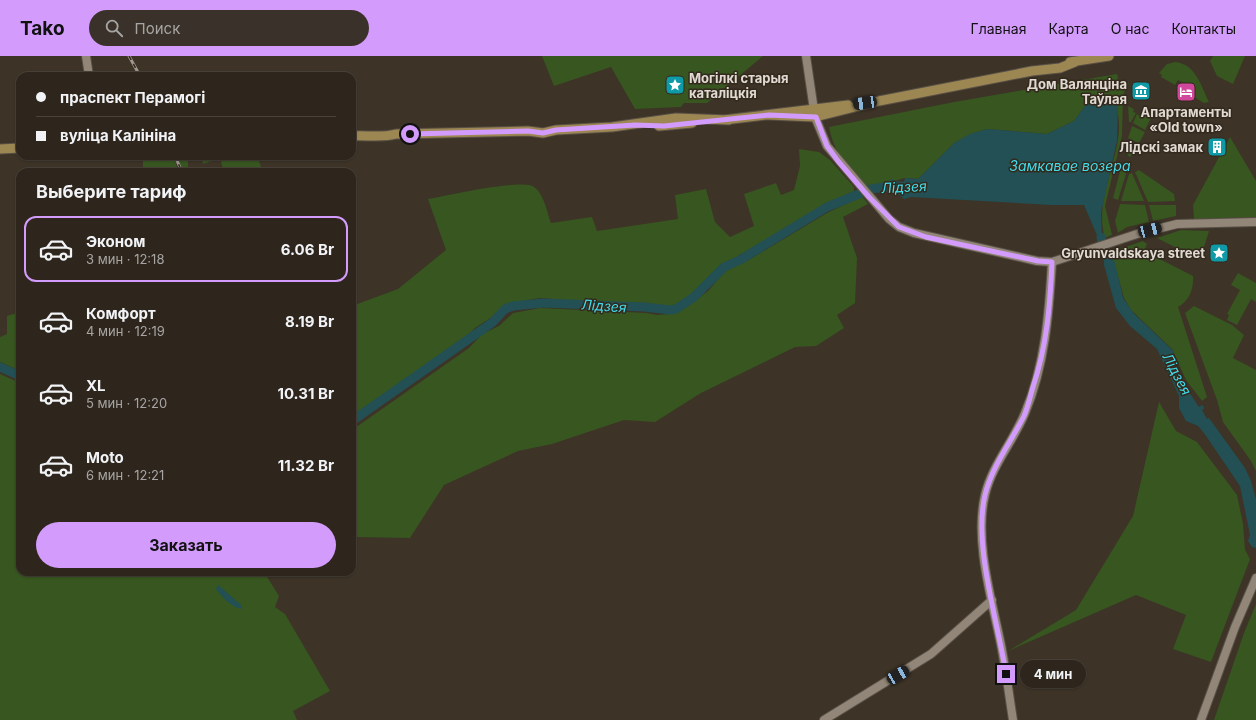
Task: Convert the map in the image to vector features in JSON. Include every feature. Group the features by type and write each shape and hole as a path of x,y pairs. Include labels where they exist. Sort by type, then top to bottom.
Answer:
{"main road":[{"path":"86,56 89,72"},
{"path":"806,56 815,113 827,146 869,197 899,227 914,233 1038,261 1052,262 1112,242 1177,224 1256,222"},
{"path":"356,136 374,135 384,138 396,134 528,131 543,133 556,130 635,125 676,118 729,120 769,115 815,113 1032,71 1060,68 1075,59 1109,56"},
{"path":"0,149 16,148"},
{"path":"1013,720 1002,647 992,600 981,521 985,495 994,468 1024,416 1042,360 1048,324 1052,262"},
{"path":"1201,720 1235,627 1256,578"},
{"path":"824,720 931,654 992,600"}],"green space":[{"name":"Могілкі старыя каталіцкія","path":"542,56 763,56 707,103 684,103 681,107 635,109 611,67 554,86"},
{"path":"1213,56 1245,56 1233,84 1217,76 1210,61"},
{"path":"1175,62 1188,67 1193,71 1209,102 1204,103 1189,94 1193,88 1178,80 1175,85 1161,77 1162,75 1159,73 1167,64"},
{"path":"1117,74 1120,86 1129,83 1123,95 1122,136 1105,206 1112,235 1105,238 1102,221 1103,204 1119,134 1118,117 1114,101 1095,101 1085,106 1074,121 1047,134 987,129 971,134 954,143 918,179 900,179 875,188 865,186 842,159 834,145 829,127 954,102"},
{"path":"1128,106 1134,109 1133,112 1136,113 1131,122 1129,122"},
{"path":"1141,113 1151,118 1145,130 1133,123 1137,114 1140,116"},
{"path":"1132,126 1145,132 1139,143 1128,138"},
{"path":"1230,137 1256,181 1256,217 1194,219 1193,205"},
{"path":"1127,141 1138,146 1133,155 1129,157 1125,149"},
{"path":"799,149 819,152 830,160 854,187 854,191 720,266 703,285 677,305 669,308 540,298 505,304 492,317 475,328 463,340 356,415 356,305 398,289 446,250 428,199 500,186 527,185 534,187 540,194 551,223 592,217 597,231 678,219 675,195 706,189 715,222 730,237 754,226 744,194 776,183 781,195 794,190 800,166"},
{"path":"143,160 174,160 178,168 143,168"},
{"path":"178,160 188,160 188,168 182,168"},
{"path":"202,160 214,160 203,164"},
{"path":"223,160 258,160 262,168 223,168 221,162"},
{"path":"1124,169 1126,174 1118,200 1113,198 1120,171"},
{"path":"1139,170 1174,194 1175,201 1148,202 1135,172"},
{"path":"1132,173 1144,201 1121,201 1129,174"},
{"path":"862,196 868,204 843,217 857,258 855,303 837,315 844,328 816,346 795,347 701,393 655,422 624,420 552,444 518,451 444,485 410,538 356,537 356,427 469,348 482,334 499,326 513,313 540,308 647,313 657,315 669,314 684,309 708,291 725,271 752,258 827,213"},
{"path":"1120,204 1145,205 1149,222 1127,227 1118,233 1115,221"},
{"path":"1149,205 1176,205 1176,216 1153,221"},
{"path":"1181,230 1209,231 1200,260 1157,238"},
{"path":"1143,241 1147,244 1144,251 1193,276 1192,290 1188,298 1178,307 1207,397 1202,401 1186,380 1172,349 1131,310 1124,298 1111,252"},
{"path":"1238,273 1256,283 1256,302 1251,299 1237,325 1227,320 1229,315 1227,314 1240,290 1231,285"},
{"path":"1194,306 1232,325 1244,335 1233,358 1256,370 1256,471 1251,461 1223,422 1217,400 1185,313"},
{"path":"16,313 16,369 0,362 0,337 7,334 7,316"},
{"path":"0,374 16,381 16,576 266,576 279,596 275,607 285,614 330,691 293,711 297,720 0,720"},
{"path":"1159,402 1176,431 1197,442 1237,495 1243,524 1245,550 1250,559 1211,662 1173,649 1186,615 1136,595 1008,651 1076,610 1133,516"},
{"path":"1256,604 1256,720 1214,720 1244,633"}],"water":[{"name":"Замкавае возера","path":"1108,100 1118,104 1117,141 1101,213 1102,240 1099,240 1084,205 1051,205 911,197 904,199 898,194 888,194 886,191 883,191 884,193 873,192 869,188 879,187 892,179 895,181 904,182 905,178 918,179 954,143 970,134 987,129 1047,134 1074,121 1085,106 1091,102"},
{"path":"1110,251 1107,254 1120,304 1129,317 1168,351 1189,392 1199,407 1203,405 1204,409 1202,410 1207,419 1209,418 1245,468 1251,481 1256,499 1256,548 1252,547 1248,541 1250,535 1240,486 1204,433 1198,426 1186,421 1179,408 1179,396 1157,349 1130,326 1116,308 1104,265 1104,258 1097,254"},
{"path":"218,585 241,605 242,609 235,607 224,599 216,589"}],"waterway":[{"name":"Лідзея","path":"356,418 493,322 505,309 513,306 543,303 644,307 670,310 676,309 694,297 724,267 740,260 827,207 871,189 883,187"},
{"name":"Лідзея","path":"1101,237 1104,252 1110,262 1119,300 1130,316 1169,353"},
{"name":"Лідзея","path":"0,367 16,374"}],"railway":[{"path":"129,56 138,72"},
{"path":"177,160 180,168"}],"place":[{"name":"Могілкі старыя каталіцкія","path":"675,85"},
{"name":"Дом Валянціна Таўлая","path":"1141,91"},
{"name":"Апартаменты «Old town»","path":"1186,92"},
{"name":"Лідскі замак","path":"1217,147"},
{"name":"Gryunvaldskaya street","path":"1219,253"}],"route":[{"path":"410,134 528,131 543,133 556,130 635,125 664,126 769,115 803,118 816,117 827,146 838,161 889,219 899,227 926,237 1038,261 1052,262 1050,298 1042,360 1024,416 994,468 985,495 981,521 985,560 1006,674"}]}
